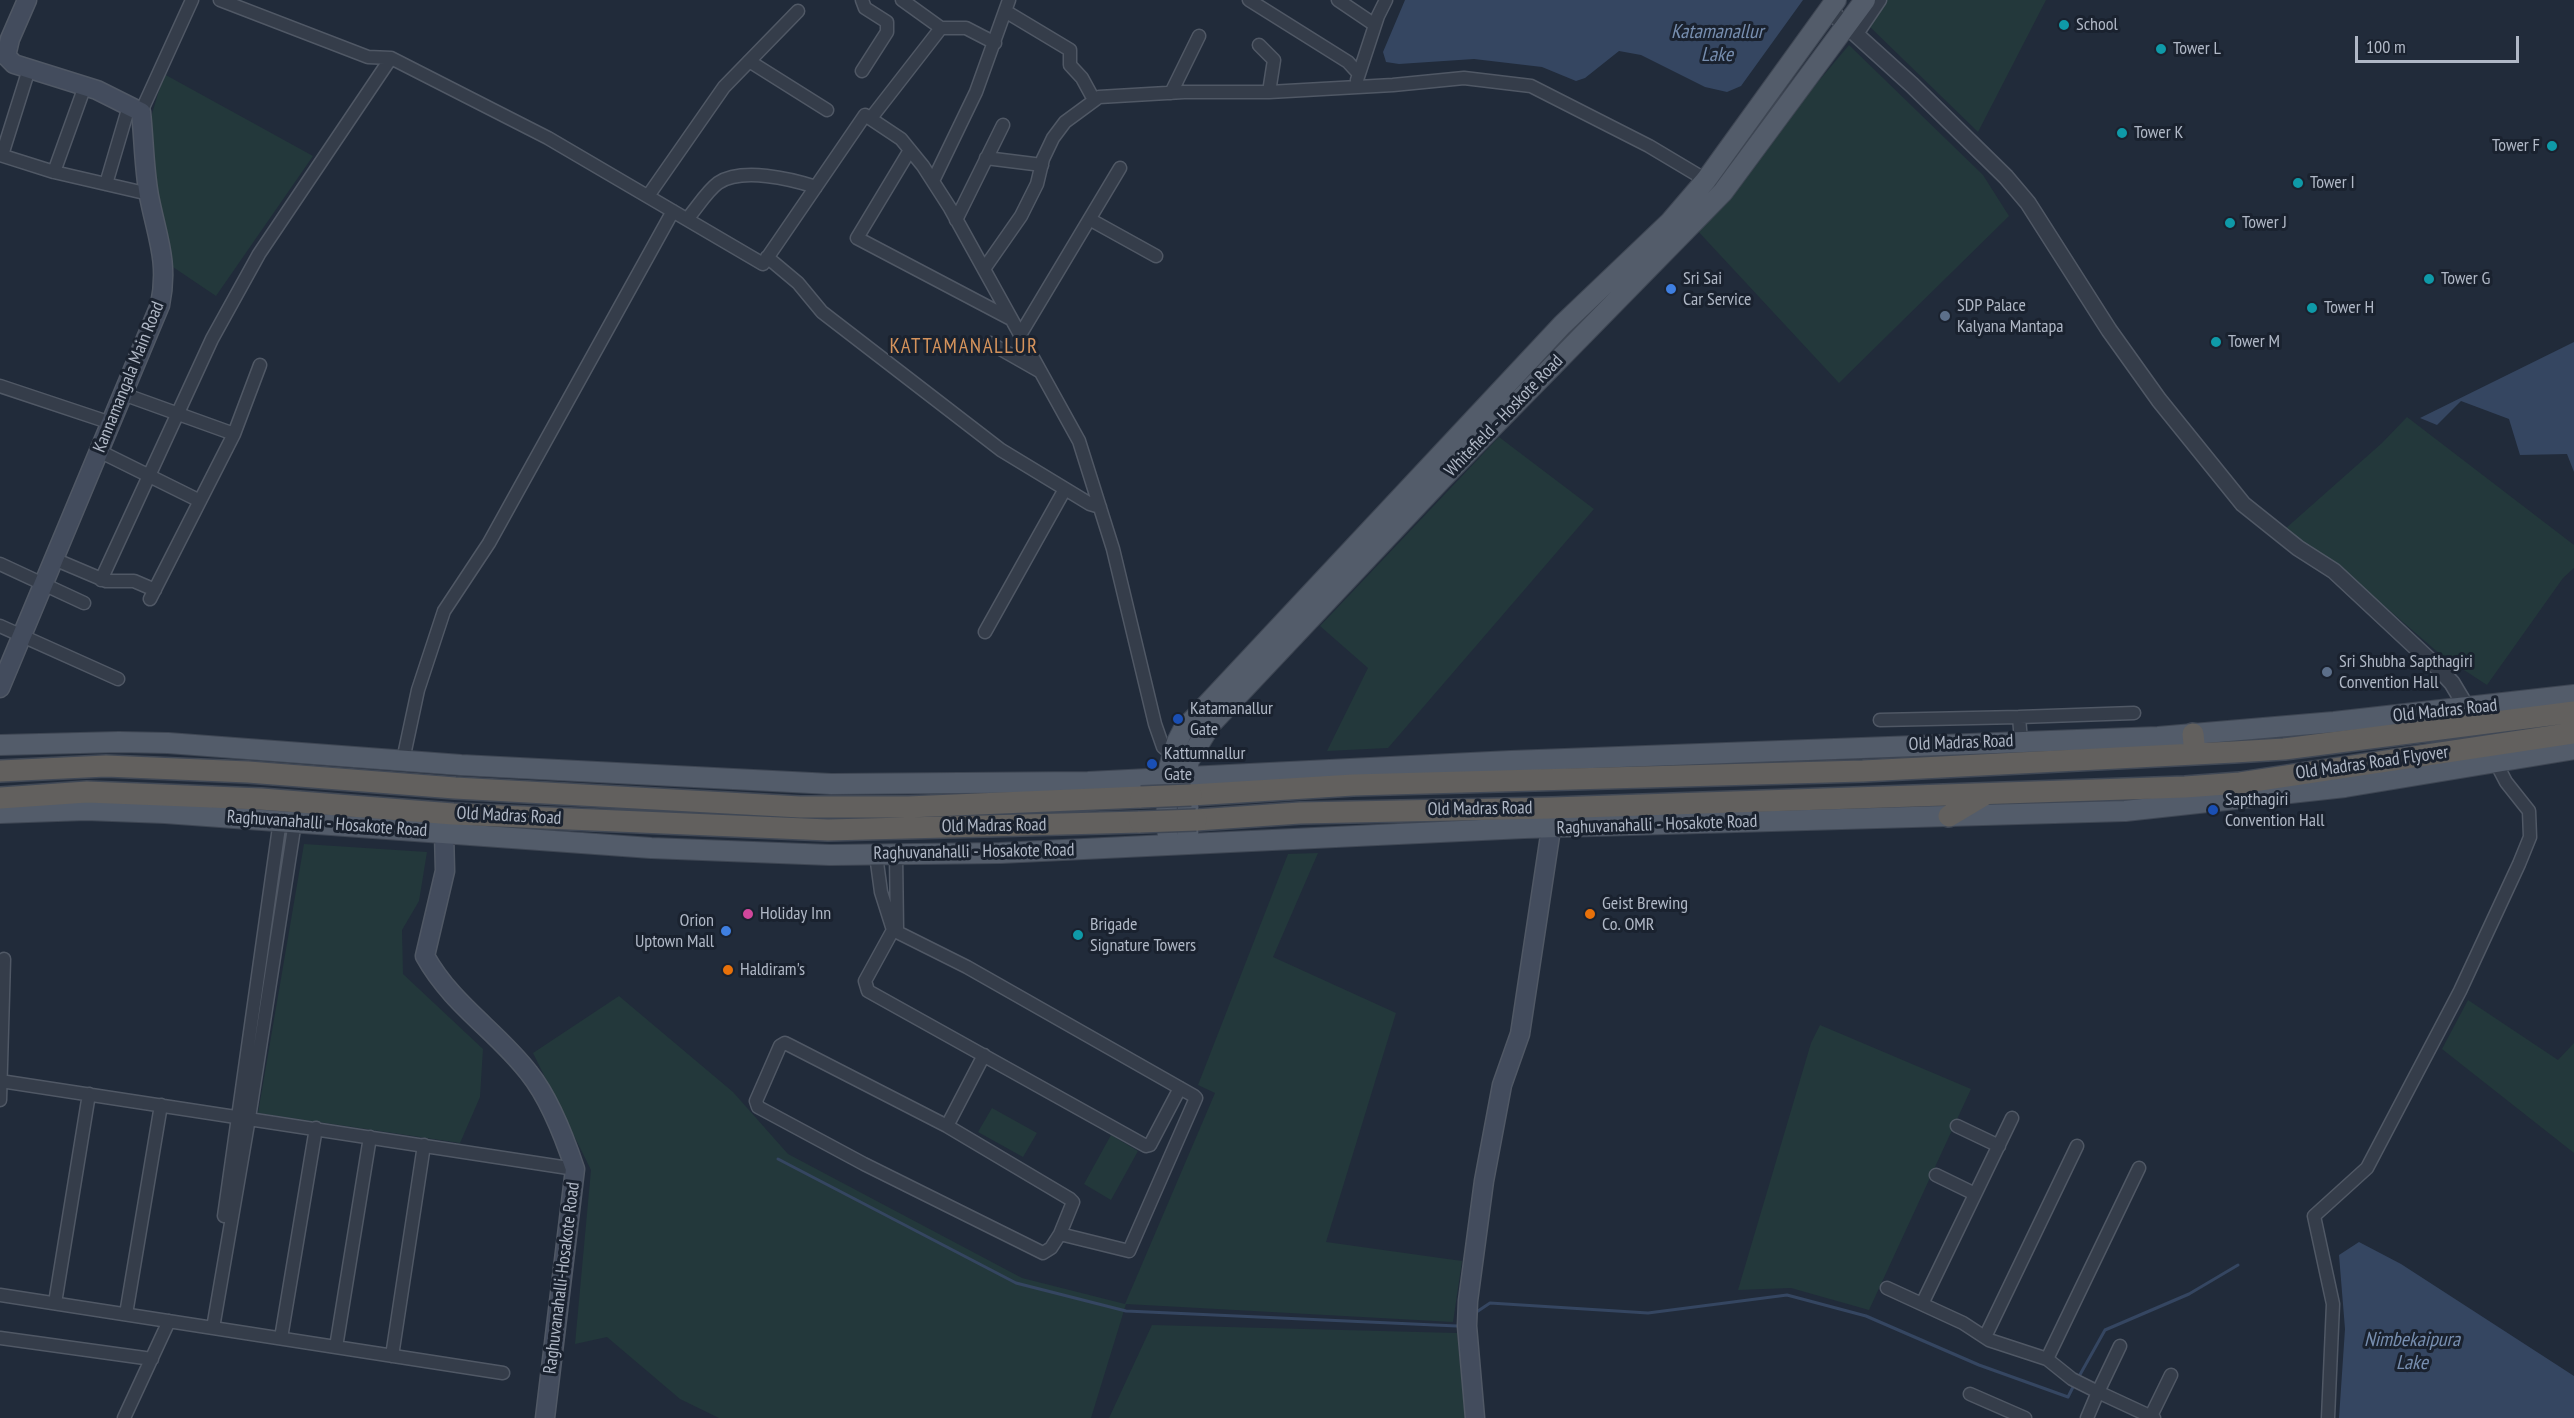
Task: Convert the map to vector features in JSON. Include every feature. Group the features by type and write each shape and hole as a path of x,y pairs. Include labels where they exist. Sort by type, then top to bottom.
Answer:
{"highway":[{"name":"Old Madras Road Flyover","path":"2194,744 2284,749 2574,712"},
{"name":"Old Madras Road Flyover","path":"1989,792 2158,788 2240,783 2435,755 2480,745 2574,733"},
{"name":"Old Madras Road","path":"0,771 106,766 279,774 455,789 800,807 908,807 1141,797 1184,772 1353,785 1863,771 2194,744"},
{"name":"Old Madras Road","path":"0,798 87,801 261,799 453,814 828,830 1140,822 1300,813 1618,806 1989,792"},
{"path":"1949,816 1989,792"}],"main road":[{"path":"27,0 3,55 14,64 85,86 135,109"},
{"name":"Whitefield - Hoskote Road","path":"1188,845 1182,730 1562,325 1733,180 1852,30 1866,0"},
{"name":"Whitefield - Hoskote Road","path":"1659,245 1833,5"},
{"name":"Kannamangala Main Road","path":"0,688 160,305 166,280 163,252 149,194 135,109"},
{"name":"Old Madras Road","path":"0,746 119,742 168,743 403,760 831,784 1088,782 1166,778 1184,772 2021,741 2194,744 2574,695"},
{"name":"Raghuvanahalli - Hosakote Road","path":"0,813 87,801 287,821 651,848 896,855 1551,829 2118,811 2345,787 2574,749"},
{"path":"1166,778 1168,846"},
{"path":"1475,1418 1467,1326 1468,1301 1484,1181 1502,1085 1520,1034 1551,829"},
{"name":"Raghuvanahalli-Hosakote Road","path":"444,832 445,871 425,956 438,980 530,1074 565,1139 575,1169 545,1418"}],"street":[{"path":"106,184 135,109 192,0"},
{"path":"220,0 368,57 391,58 548,138 763,264 865,115 902,139 933,181 956,220 1079,441 1113,549 1155,724 1163,747 1184,772"},
{"path":"861,0 865,8 887,22 887,32 862,71"},
{"path":"902,0 941,28 966,28 995,43"},
{"path":"1250,0 1348,62 1359,74"},
{"path":"1338,0 1375,25"},
{"path":"1355,88 1375,25 1386,0"},
{"path":"1852,30 1880,0"},
{"path":"1833,5 1852,30 2006,177 2028,203 2109,330 2159,400 2243,504 2298,548 2334,572 2438,668 2452,683 2467,708"},
{"path":"933,181 976,92 1007,6 1070,50 1070,65 1082,78 1094,100"},
{"path":"648,196 724,87 798,11"},
{"path":"871,118 941,28"},
{"path":"1172,93 1199,36"},
{"path":"1259,45 1274,60 1269,92"},
{"path":"101,580 212,339 259,254 391,58"},
{"path":"749,61 827,110"},
{"path":"29,69 1,155 54,171 149,194"},
{"path":"984,269 1021,216 1037,184 1053,138 1065,122 1099,97 1355,88 1464,78 1532,86 1649,146 1706,180"},
{"path":"54,171 85,86"},
{"path":"956,220 1003,125"},
{"path":"910,150 857,238 1011,319"},
{"path":"986,158 1042,165"},
{"path":"1020,335 1091,220 1120,168"},
{"path":"687,219 715,185 724,180 774,175 816,187"},
{"path":"403,760 418,690 444,610 489,543 673,211"},
{"path":"1091,220 1156,256"},
{"path":"767,257 798,283 822,312 857,341 1001,450 1090,504 1100,507"},
{"path":"990,343 1041,372"},
{"path":"54,559 101,580 134,581 153,595 234,434 260,365"},
{"path":"0,386 111,423"},
{"path":"123,394 234,434"},
{"path":"99,451 200,501"},
{"path":"985,632 1065,489"},
{"path":"0,564 44,582 84,603"},
{"path":"0,626 118,679"},
{"path":"1880,720 2134,713"},
{"path":"2019,717 2021,741"},
{"path":"2328,1418 2333,1304 2314,1215 2367,1168 2460,991 2519,864 2529,837 2529,811 2506,782 2495,761"},
{"path":"209,1327 245,1117 287,821"},
{"path":"876,855 881,892 895,930 1196,1098 1129,1251 1060,1234"},
{"path":"896,855 895,930 865,981 868,991 1146,1146 1150,1145 1180,1088"},
{"path":"0,1100 4,959"},
{"path":"785,1043 947,1126 1070,1199 1073,1202 1060,1234 1051,1248 1043,1253 864,1164 758,1107 756,1101 780,1046 785,1043"},
{"path":"947,1126 984,1055"},
{"path":"0,1081 575,1169"},
{"path":"55,1303 89,1094"},
{"path":"126,1314 161,1105"},
{"path":"1922,1304 2012,1118"},
{"path":"1957,1126 1999,1146"},
{"path":"281,1338 316,1128"},
{"path":"336,1347 370,1137"},
{"path":"392,1356 424,1145"},
{"path":"1985,1337 2077,1146"},
{"path":"2047,1359 2139,1168"},
{"path":"1935,1175 1975,1194"},
{"path":"1887,1288 1963,1323 1985,1337 2047,1359 2072,1380 2152,1418 2170,1375"},
{"path":"0,1295 503,1373"},
{"path":"124,1418 169,1321"},
{"path":"0,1338 152,1359"},
{"path":"2087,1418 2120,1346"},
{"path":"1970,1394 2025,1418"}],"green space":[{"path":"1883,0 2046,0 1978,132 1867,24"},
{"path":"1849,45 1983,175 2009,216 1839,383 1695,228"},
{"path":"164,74 313,156 216,296 170,265 152,173 151,117"},
{"path":"2407,417 2574,545 2574,568 2563,578 2487,685 2441,655 2359,584 2285,529 2382,443"},
{"path":"1499,437 1594,509 1388,748 1327,751 1368,668 1320,626"},
{"path":"304,844 427,852 419,901 402,930 403,974 483,1049 480,1097 460,1143 258,1113"},
{"path":"1318,853 1273,957 1396,1013 1326,1242 1462,1261 1453,1322 1126,1304 1091,1418 719,1418 680,1399 607,1337 575,1344 591,1170 533,1053 619,996 733,1092 788,1154 1022,1278 1125,1304 1215,1093 1198,1085 1288,854"},
{"path":"2468,1000 2558,1060 2574,1043 2574,1153 2442,1049"},
{"path":"1820,1025 1971,1089 1869,1310 1791,1288 1738,1290 1811,1043"},
{"path":"992,1108 1037,1133 1023,1157 978,1132"},
{"path":"1111,1135 1138,1151 1111,1200 1084,1184"},
{"path":"1152,1325 1457,1333 1465,1418 1109,1418"}],"water":[{"name":"Katamanallur Lake","path":"1405,0 1803,0 1741,86 1727,92 1705,87 1641,55 1619,51 1585,78 1576,81 1542,67 1474,59 1399,64 1386,62 1383,52"},
{"path":"2574,342 2574,472 2567,454 2520,455 2509,419 2461,401 2437,425 2420,418"},
{"name":"Nimbekaipura Lake","path":"2359,1242 2401,1264 2574,1376 2574,1418 2339,1418 2345,1329 2339,1255"}],"waterway":[{"path":"778,1159 1016,1283 1126,1311 1457,1326 1460,1324"},
{"path":"2077,1380 2105,1330 2189,1294 2238,1265"},
{"path":"1475,1313 1490,1303 1648,1313 1787,1295 1866,1316 1979,1365 2068,1397 2074,1385"}],"place":[{"name":"School","path":"2064,25"},
{"name":"Tower L","path":"2161,49"},
{"name":"Tower K","path":"2122,133"},
{"name":"Tower F","path":"2552,146"},
{"name":"Tower I","path":"2298,183"},
{"name":"Tower J","path":"2230,223"},
{"name":"Tower G","path":"2429,279"},
{"name":"Sri Sai Car Service","path":"1671,289"},
{"name":"Tower H","path":"2312,308"},
{"name":"SDP Palace Kalyana Mantapa","path":"1945,316"},
{"name":"Tower M","path":"2216,342"},
{"name":"Sri Shubha Sapthagiri Convention Hall","path":"2327,672"},
{"name":"Katamanallur Gate","path":"1178,719"},
{"name":"Kattumnallur Gate","path":"1152,764"},
{"name":"Sapthagiri Convention Hall","path":"2213,810"},
{"name":"Holiday Inn","path":"748,914"},
{"name":"Geist Brewing Co. OMR","path":"1590,914"},
{"name":"Orion Uptown Mall","path":"726,931"},
{"name":"Brigade Signature Towers","path":"1078,935"},
{"name":"Haldiram's","path":"728,970"}],"district":[{"name":"KATTAMANALLUR","path":"964,347"}]}
